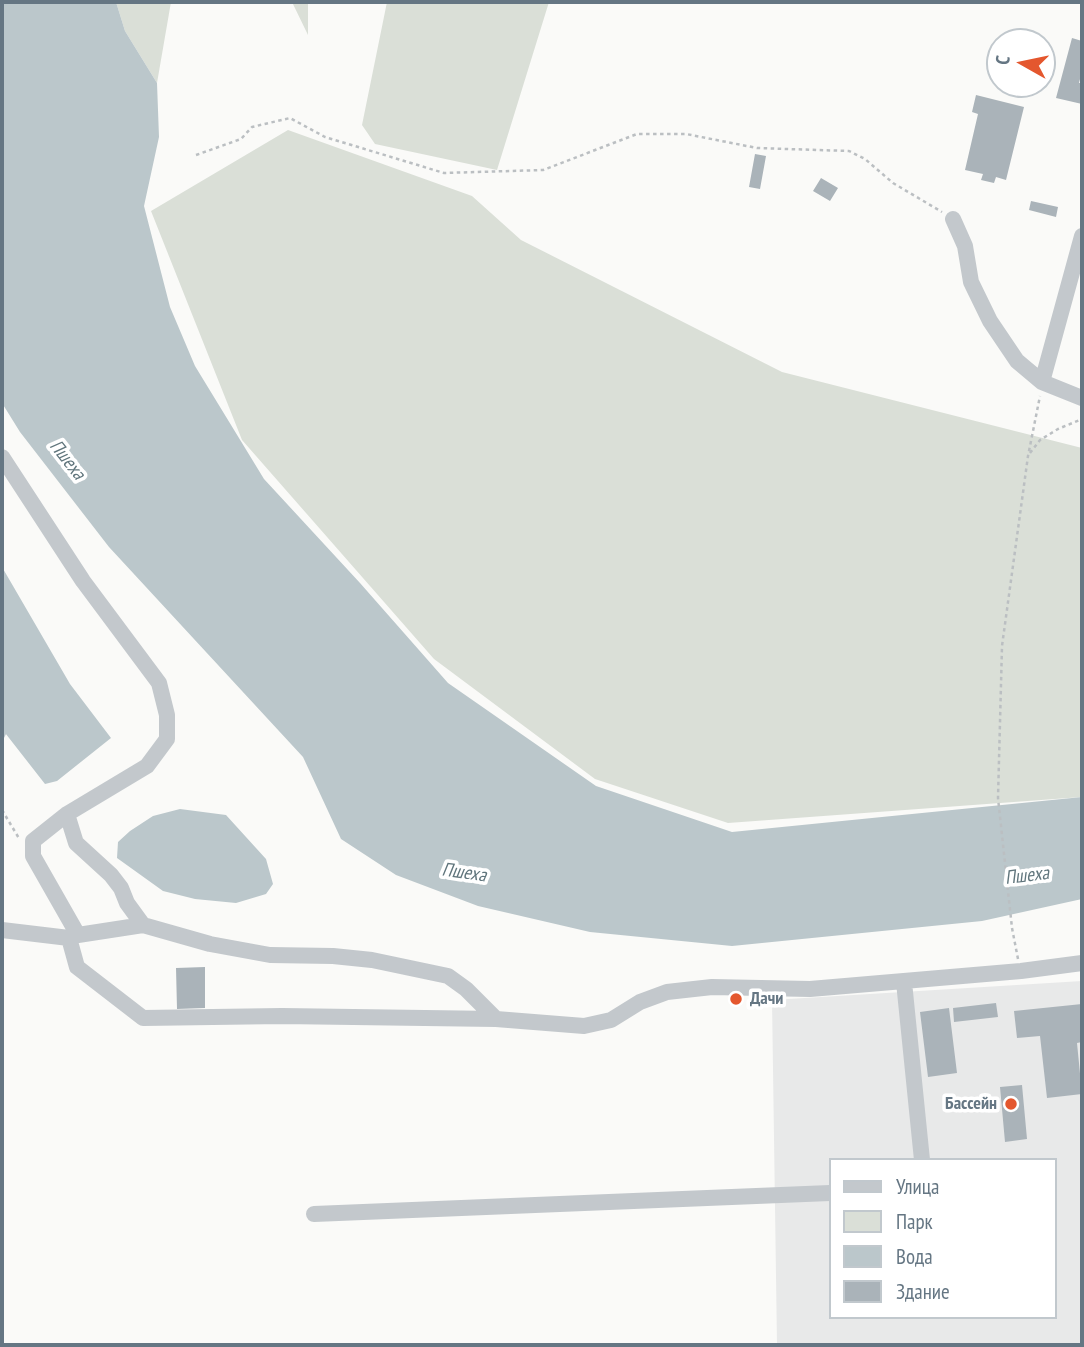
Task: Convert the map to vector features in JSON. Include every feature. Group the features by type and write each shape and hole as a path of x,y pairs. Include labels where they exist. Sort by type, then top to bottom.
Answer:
{"lane":[{"path":"953,219 965,246 971,282 990,321 1017,361 1042,382 1082,398"},
{"path":"1042,382 1082,236"},
{"path":"2,457 83,580 159,683 167,715 167,738 147,766 67,814 33,841 33,856 73,936 77,967 143,1018 282,1016 496,1019 584,1026 611,1020 640,1002 667,992 712,987 810,989 1021,971 1082,963"},
{"path":"67,814 76,842 111,875 143,925"},
{"path":"2,930 73,936 143,925 210,944 270,956 333,956 372,960 448,976 466,989 496,1019"},
{"path":"904,982 922,1158"},
{"path":"314,1214 828,1193"}],"path":[{"path":"196,155 240,139 253,127 289,118 326,137 444,173 543,170 637,134 686,134 757,148 849,151 865,159 893,183 953,219"},
{"path":"1021,971 1012,928 998,798 1002,646 1027,456 1042,382"},
{"path":"1027,456 1040,440 1082,419"},
{"path":"2,810 16,836 33,856"}],"shaded area":[{"path":"1082,981 1082,1345 777,1345 772,1000"}],"green space":[{"path":"116,2 171,2 157,83 125,31"},
{"path":"292,2 308,2 308,35"},
{"path":"387,2 549,2 497,170 375,144 362,125"},
{"path":"288,130 472,196 521,240 782,372 1082,448 1082,797 728,823 595,779 434,659 242,440 151,211"}],"water":[{"name":"Пшеха","path":"2,2 116,2 125,31 157,83 159,137 144,206 170,307 195,366 264,479 448,683 596,786 732,832 1082,797 1082,899 982,921 732,946 590,932 478,906 396,875 341,839 303,757 109,547 20,432 2,403"},
{"path":"2,567 70,684 111,738 57,781 45,784 2,729"},
{"path":"180,809 226,815 266,859 273,884 266,894 236,903 195,899 163,891 117,858 118,842 130,831 153,816"}],"building":[{"path":"1072,38 1082,41 1082,71 1079,83 1082,83 1082,104 1056,98"},
{"path":"976,95 1024,107 1006,180 996,177 994,183 981,180 983,174 965,170 978,114 972,112"},
{"path":"755,154 766,156 760,189 749,187"},
{"path":"821,178 838,188 830,201 813,191"},
{"path":"1031,201 1058,207 1056,217 1029,210"},
{"path":"205,967 205,1008 177,1009 176,968"},
{"path":"996,1003 998,1017 954,1022 953,1008"},
{"path":"1082,1004 1082,1042 1077,1043 1082,1094 1047,1098 1040,1036 1017,1038 1014,1011"},
{"path":"949,1008 957,1073 928,1077 920,1012"},
{"path":"1022,1085 1027,1139 1005,1142 1000,1087"}],"waterway":[{"path":"2,737 4,733"}],"place":[{"name":"Дачи","path":"736,999"},
{"name":"Бассейн","path":"1011,1104"}]}
